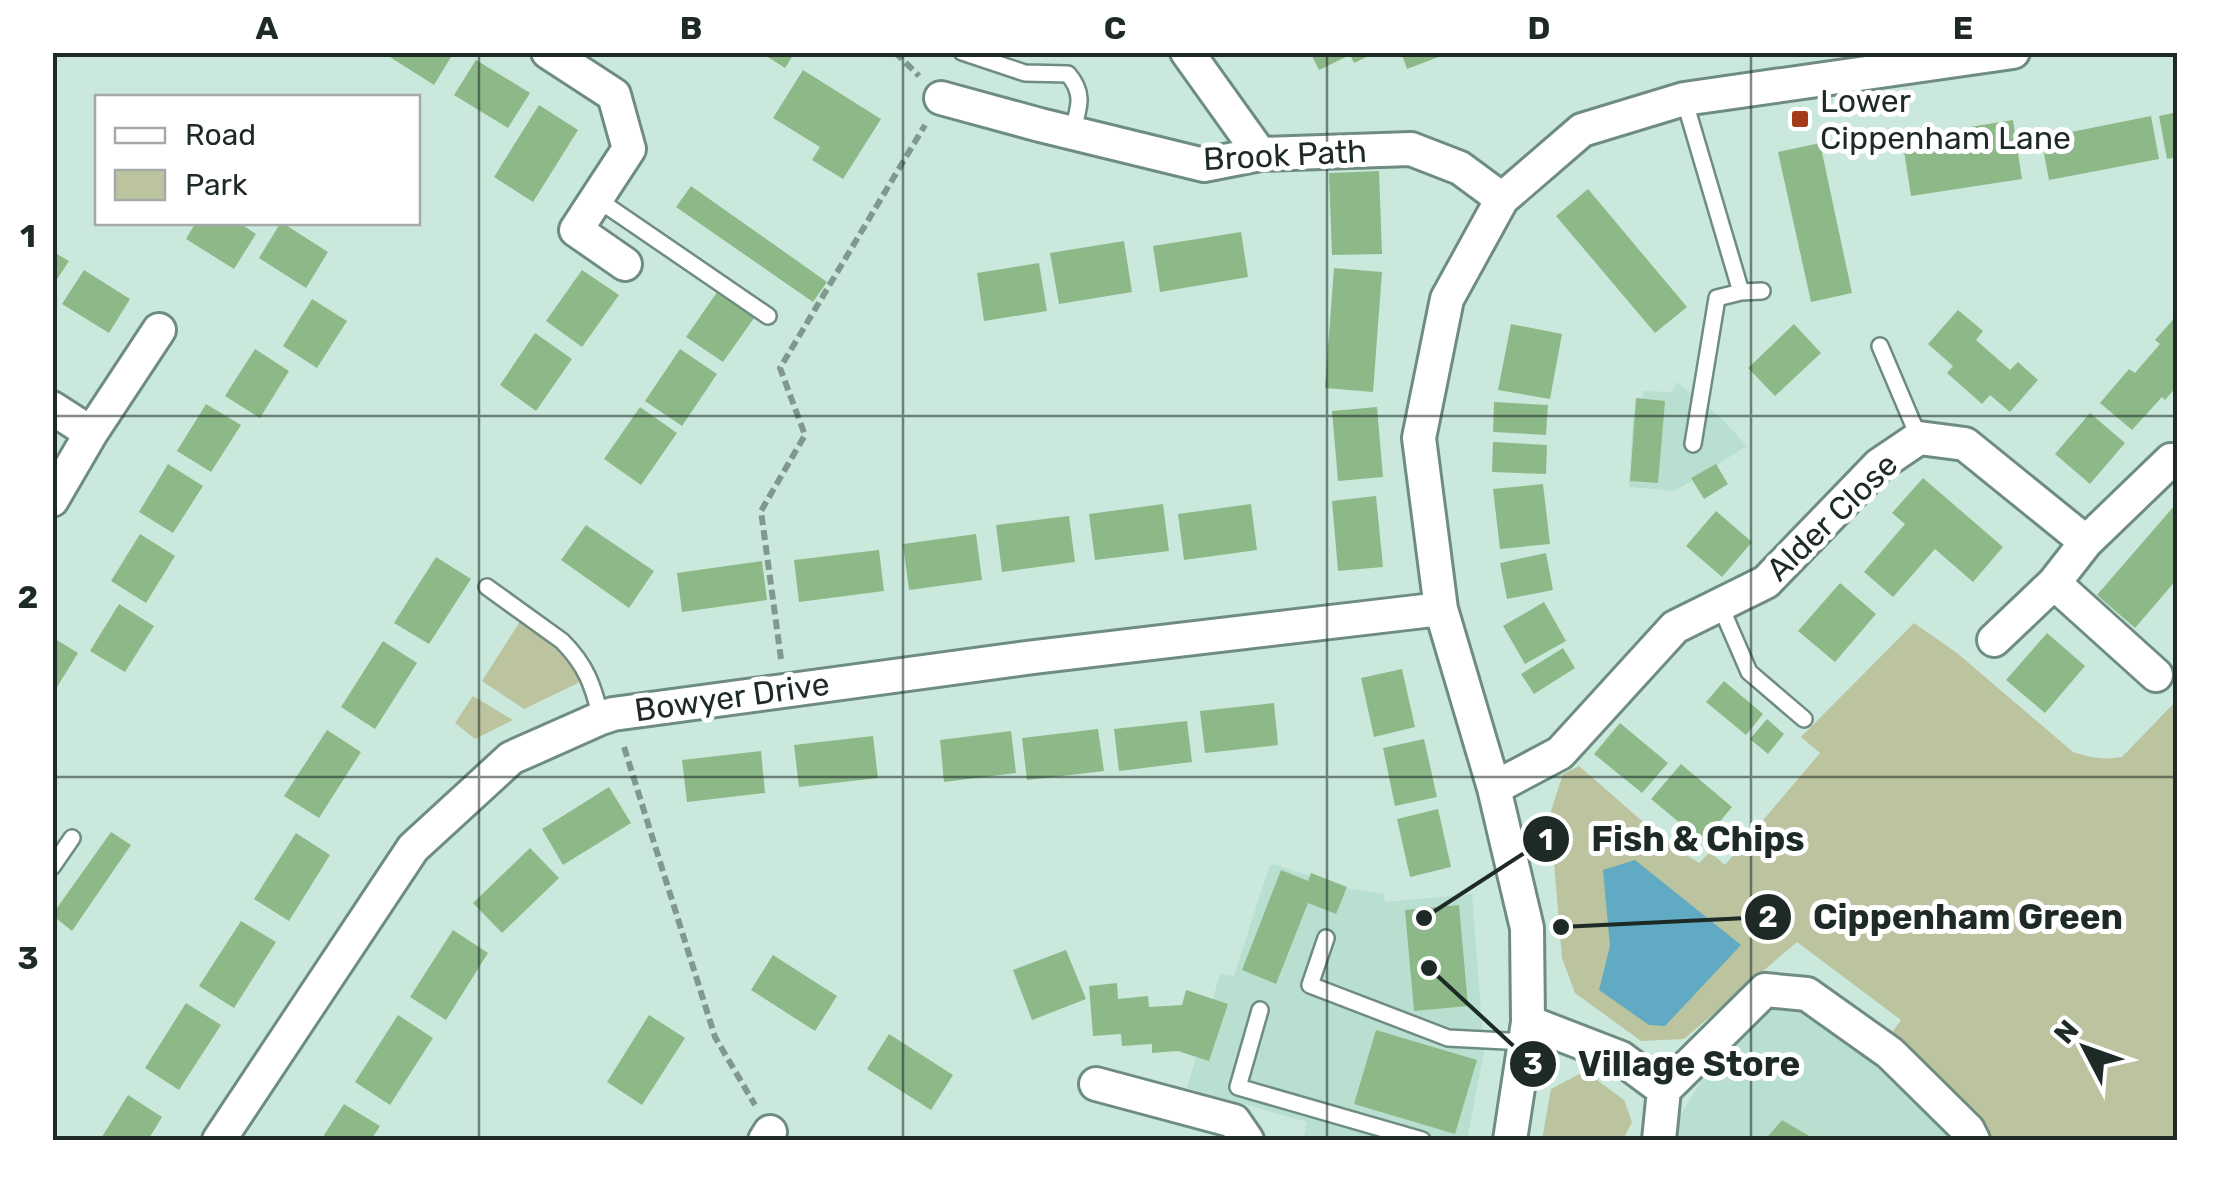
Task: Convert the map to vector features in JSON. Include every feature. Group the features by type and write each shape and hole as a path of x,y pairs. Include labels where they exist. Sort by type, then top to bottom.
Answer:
{"street":[{"path":"548,52 614,95 629,150 576,230 625,264"},
{"path":"1187,52 1260,154"},
{"path":"1510,1140 1526,1032 1527,928 1494,788 1441,609 1419,438 1448,300 1502,199 1582,130 1684,100 2013,52"},
{"name":"Brook Path","path":"942,98 1204,165 1260,154 1410,149 1460,168 1502,199"},
{"path":"52,500 91,432 159,330"},
{"path":"52,408 91,432"},
{"name":"Alder Close","path":"1494,788 1560,753 1676,627 1766,582 1879,465 1919,438 1965,444 2086,542"},
{"path":"1994,640 2054,583 2086,542 2176,459"},
{"path":"2054,583 2156,675"},
{"name":"Bowyer Drive","path":"219,1140 413,848 511,758 607,716 1034,656 1441,609"},
{"path":"1659,1140 1664,1090 1765,990 1807,994 1890,1053 1974,1140"},
{"path":"1526,1032 1621,1058 1664,1090"},
{"path":"1096,1084 1234,1121 1247,1140"}],"lane":[{"path":"962,52 1026,73 1068,74 1078,86 1080,103 1072,133"},
{"path":"1684,100 1741,292"},
{"path":"596,199 768,316"},
{"path":"1693,444 1717,298 1762,290"},
{"path":"1880,346 1919,438"},
{"path":"487,587 562,640 592,684 607,716"},
{"path":"1720,605 1749,672 1804,719"},
{"path":"52,867 72,838"},
{"path":"1326,938 1310,984 1448,1038 1526,1032"},
{"path":"1260,1010 1238,1087 1422,1140"}],"path":[{"path":"785,690 761,511 805,435 780,368 942,98"},
{"path":"607,716 715,1037 768,1136"}],"shaded area":[{"path":"1677,382 1721,418 1747,446 1675,491 1629,487 1633,418 1641,418 1643,391 1672,392"},
{"path":"1274,864 1345,888 1384,894 1385,902 1472,894 1484,1052 1467,1140 1303,1140 1307,1122 1187,1088 1220,974 1234,976 1269,867"},
{"path":"1777,1002 1840,1027 1956,1140 1665,1140 1739,1030"}],"green space":[{"path":"526,612 582,672 578,683 524,709 482,681"},
{"path":"1914,623 1957,653 2079,754 2122,757 2177,700 2177,1140 1973,1140 1890,1035 1901,1020 1797,942 1684,1039 1641,1041 1575,993 1562,958 1550,814 1563,774 1579,766 1665,841 1699,863 1710,852 1725,865 1820,753 1801,737"},
{"path":"473,696 513,720 475,739 455,723"},
{"path":"1585,1071 1624,1100 1632,1122 1623,1140 1542,1140 1551,1089"}],"water":[{"path":"1635,860 1741,945 1665,1026 1649,1025 1599,990 1610,946 1603,870"}],"building":[{"path":"382,52 454,52 434,85"},
{"path":"760,52 795,52 785,68"},
{"path":"1310,52 1377,52 1354,63 1350,55 1319,70"},
{"path":"1401,52 1449,52 1449,53 1407,69"},
{"path":"476,60 530,93 508,128 454,95"},
{"path":"803,70 881,119 843,179 812,160 820,147 773,118"},
{"path":"539,105 578,130 533,202 494,177"},
{"path":"2178,112 2178,157 2167,159 2159,116"},
{"path":"2151,116 2159,159 2049,180 2041,138"},
{"path":"2013,120 2022,179 1911,196 1902,138"},
{"path":"1820,143 1852,293 1811,302 1778,152"},
{"path":"1379,171 1382,254 1332,255 1329,173"},
{"path":"691,186 827,282 813,302 676,207"},
{"path":"1588,189 1687,307 1655,333 1556,216"},
{"path":"194,225 242,225 256,234 234,269 186,239"},
{"path":"279,225 286,225 328,252 306,288 259,258"},
{"path":"1241,232 1248,277 1160,292 1153,246"},
{"path":"1124,241 1132,292 1059,304 1050,253"},
{"path":"52,251 69,261 52,287"},
{"path":"1039,263 1047,311 984,321 977,273"},
{"path":"1334,268 1382,272 1373,392 1325,388"},
{"path":"84,270 130,299 109,333 62,304"},
{"path":"582,270 619,295 582,347 546,321"},
{"path":"722,285 759,311 723,362 686,337"},
{"path":"312,299 347,321 317,368 283,346"},
{"path":"1958,310 1983,331 1976,340 2010,370 2018,362 2038,380 2010,412 1990,395 1982,404 1947,373 1953,366 1928,344"},
{"path":"2178,314 2178,385 2132,430 2100,403 2129,369 2135,373 2160,344 2155,340"},
{"path":"1511,324 1562,334 1550,399 1498,390"},
{"path":"1794,324 1821,353 1775,396 1748,368"},
{"path":"535,333 572,359 536,411 500,385"},
{"path":"255,349 289,371 260,418 225,396"},
{"path":"680,349 717,374 682,426 645,401"},
{"path":"1636,398 1665,401 1658,483 1630,481"},
{"path":"1494,402 1548,405 1546,435 1493,432"},
{"path":"206,404 241,425 211,472 177,451"},
{"path":"640,407 677,433 641,485 604,459"},
{"path":"1377,407 1383,477 1338,481 1332,411"},
{"path":"2090,413 2125,443 2090,484 2055,454"},
{"path":"1493,442 1547,445 1546,474 1492,472"},
{"path":"168,464 203,486 173,533 139,512"},
{"path":"1716,464 1728,484 1704,499 1691,478"},
{"path":"1923,478 2003,547 1973,582 1935,549 1893,597 1864,572 1905,524 1892,513"},
{"path":"1543,484 1550,544 1500,549 1493,489"},
{"path":"1376,496 1383,567 1338,571 1332,501"},
{"path":"1163,504 1169,551 1095,560 1089,514"},
{"path":"1251,504 1257,550 1184,560 1178,514"},
{"path":"2175,505 2178,578 2135,628 2097,595"},
{"path":"1716,511 1752,542 1722,577 1686,546"},
{"path":"1069,516 1075,562 1002,572 996,525"},
{"path":"586,525 654,571 629,608 561,560"},
{"path":"140,534 175,556 146,603 111,581"},
{"path":"976,534 982,580 909,590 903,544"},
{"path":"879,550 884,591 799,602 794,560"},
{"path":"1546,553 1553,590 1507,599 1500,563"},
{"path":"436,557 471,579 429,644 394,623"},
{"path":"762,561 767,600 682,612 677,573"},
{"path":"1840,583 1876,614 1835,662 1798,631"},
{"path":"1544,602 1566,641 1525,664 1503,626"},
{"path":"119,604 154,626 125,672 90,651"},
{"path":"2047,633 2085,666 2045,713 2006,680"},
{"path":"52,637 78,653 57,687 52,684"},
{"path":"383,641 417,663 375,729 341,707"},
{"path":"1563,648 1575,668 1534,694 1521,674"},
{"path":"1402,669 1415,727 1374,737 1361,678"},
{"path":"1724,681 1763,714 1746,735 1706,702"},
{"path":"1274,703 1278,745 1205,753 1200,711"},
{"path":"1767,719 1784,734 1768,754 1750,739"},
{"path":"1187,721 1192,762 1119,771 1114,729"},
{"path":"1620,723 1668,763 1642,793 1594,754"},
{"path":"1098,729 1104,771 1027,780 1022,738"},
{"path":"327,730 361,752 319,818 284,796"},
{"path":"1011,731 1016,773 944,782 940,740"},
{"path":"873,736 878,778 799,787 794,745"},
{"path":"1424,739 1437,797 1395,806 1383,748"},
{"path":"761,751 765,793 687,802 682,760"},
{"path":"1681,764 1732,807 1703,842 1651,799"},
{"path":"609,787 631,823 563,865 542,829"},
{"path":"1438,809 1451,867 1410,877 1397,819"},
{"path":"111,832 131,845 72,931 52,915"},
{"path":"296,833 330,855 289,921 254,899"},
{"path":"530,848 559,878 502,933 473,903"},
{"path":"1281,870 1308,881 1311,873 1347,887 1336,914 1308,903 1276,984 1242,970"},
{"path":"1459,905 1468,1006 1414,1011 1405,910"},
{"path":"241,921 276,942 234,1008 199,986"},
{"path":"453,930 488,953 446,1020 410,997"},
{"path":"1066,950 1086,999 1032,1020 1013,970"},
{"path":"773,955 837,996 815,1031 751,990"},
{"path":"1117,983 1118,999 1148,996 1149,1007 1182,1005 1186,990 1228,1004 1209,1061 1178,1051 1152,1053 1152,1044 1122,1046 1121,1034 1093,1036 1089,986"},
{"path":"186,1003 221,1025 179,1090 145,1068"},
{"path":"398,1015 433,1038 390,1105 355,1082"},
{"path":"649,1015 685,1038 642,1105 607,1082"},
{"path":"1376,1030 1477,1060 1455,1134 1354,1104"},
{"path":"889,1034 953,1075 931,1110 867,1069"},
{"path":"128,1095 162,1117 148,1140 100,1140"},
{"path":"344,1104 380,1126 371,1140 321,1140"},
{"path":"1782,1120 1816,1140 1765,1140"}],"place":[{"name":"Lower Cippenham Lane","path":"1800,119"},
{"name":"Fish & Chips","path":"1424,918"},
{"name":"Cippenham Green","path":"1561,927"},
{"name":"Village Store","path":"1429,968"}]}
